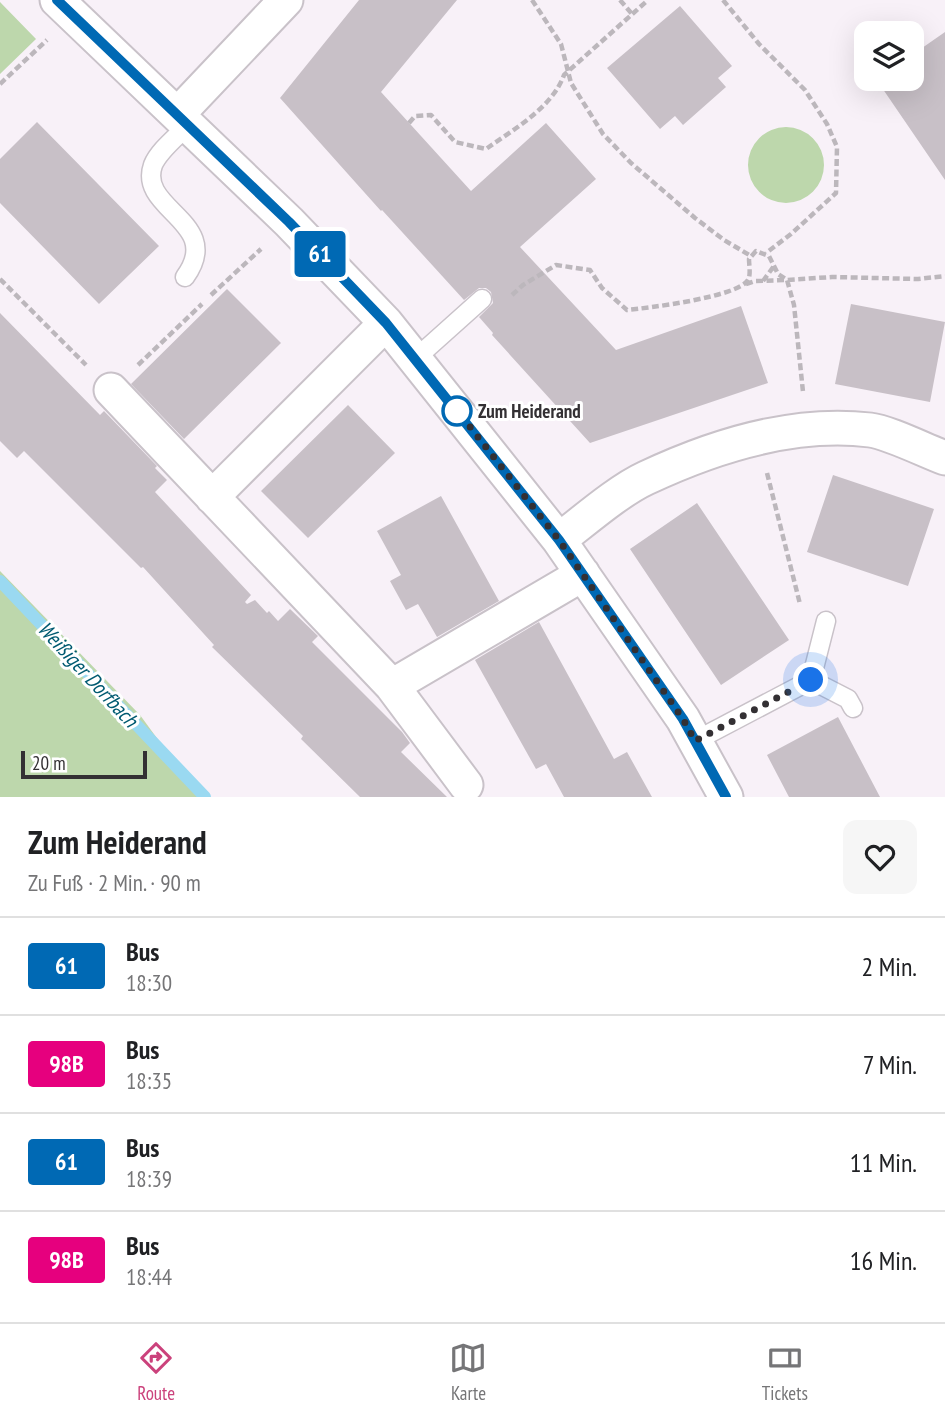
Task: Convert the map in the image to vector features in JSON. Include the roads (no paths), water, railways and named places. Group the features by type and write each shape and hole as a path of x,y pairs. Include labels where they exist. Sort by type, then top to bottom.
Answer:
{"street":[{"path":"183,119 286,0"},
{"path":"64,7 289,222 386,323 559,540 683,719 726,797"},
{"path":"212,496 386,323"},
{"path":"111,390 392,687 466,785"},
{"path":"559,540 644,479 721,449 758,439 808,430 872,430 945,458"},
{"path":"392,687 583,574"}],"lane":[{"path":"183,119 154,162 152,182 155,191 194,237 195,258 185,277"},
{"path":"415,359 482,299"},
{"path":"695,741 811,680 826,621"},
{"path":"811,680 848,699 853,708"}],"waterway":[{"name":"Weißiger Dorfbach","path":"0,581 205,797"}],"place":[{"name":"Zum Heiderand","path":"457,411"}]}
